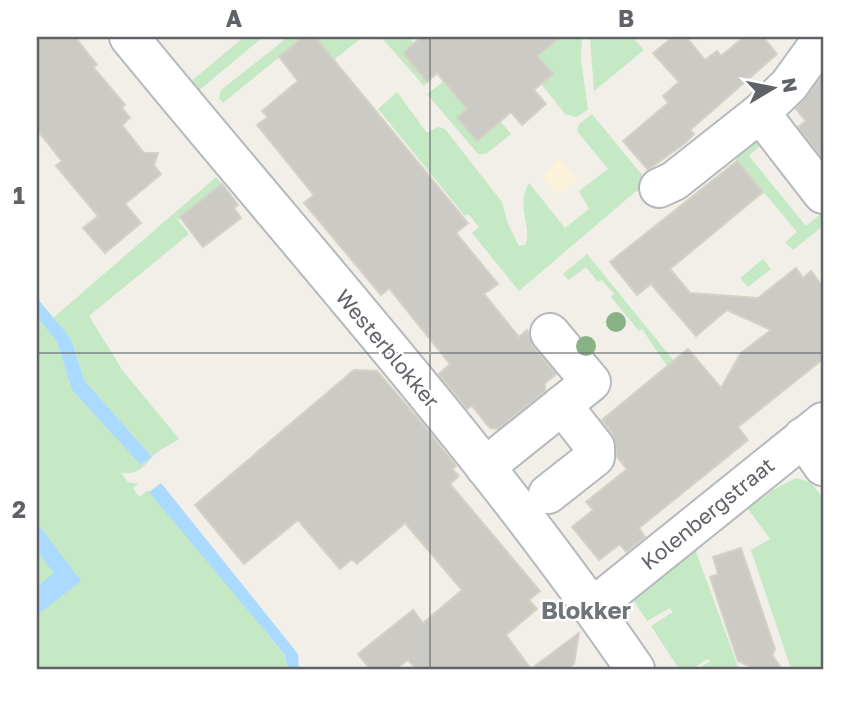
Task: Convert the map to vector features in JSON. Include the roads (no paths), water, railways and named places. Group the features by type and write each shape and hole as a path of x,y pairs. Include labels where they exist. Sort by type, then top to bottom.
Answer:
{"street":[{"name":"Westerblokker","path":"129,37 485,467 593,607 635,669"},
{"path":"659,188 674,181 760,113 789,85 823,38"},
{"path":"760,113 823,194"},
{"path":"485,467 591,382 550,334"},
{"path":"548,494 595,457 595,447 562,405"},
{"name":"Kolenbergstraat","path":"593,607 817,442"}],"water":[{"path":"37,298 71,339 84,380 152,457 141,465 72,390 57,342 37,317"},
{"path":"161,483 298,654 299,669 288,669 285,655 149,492"},
{"path":"37,523 81,581 37,615 37,587 54,573 37,551"}],"district":[{"name":"Blokker","path":"586,611"}]}
